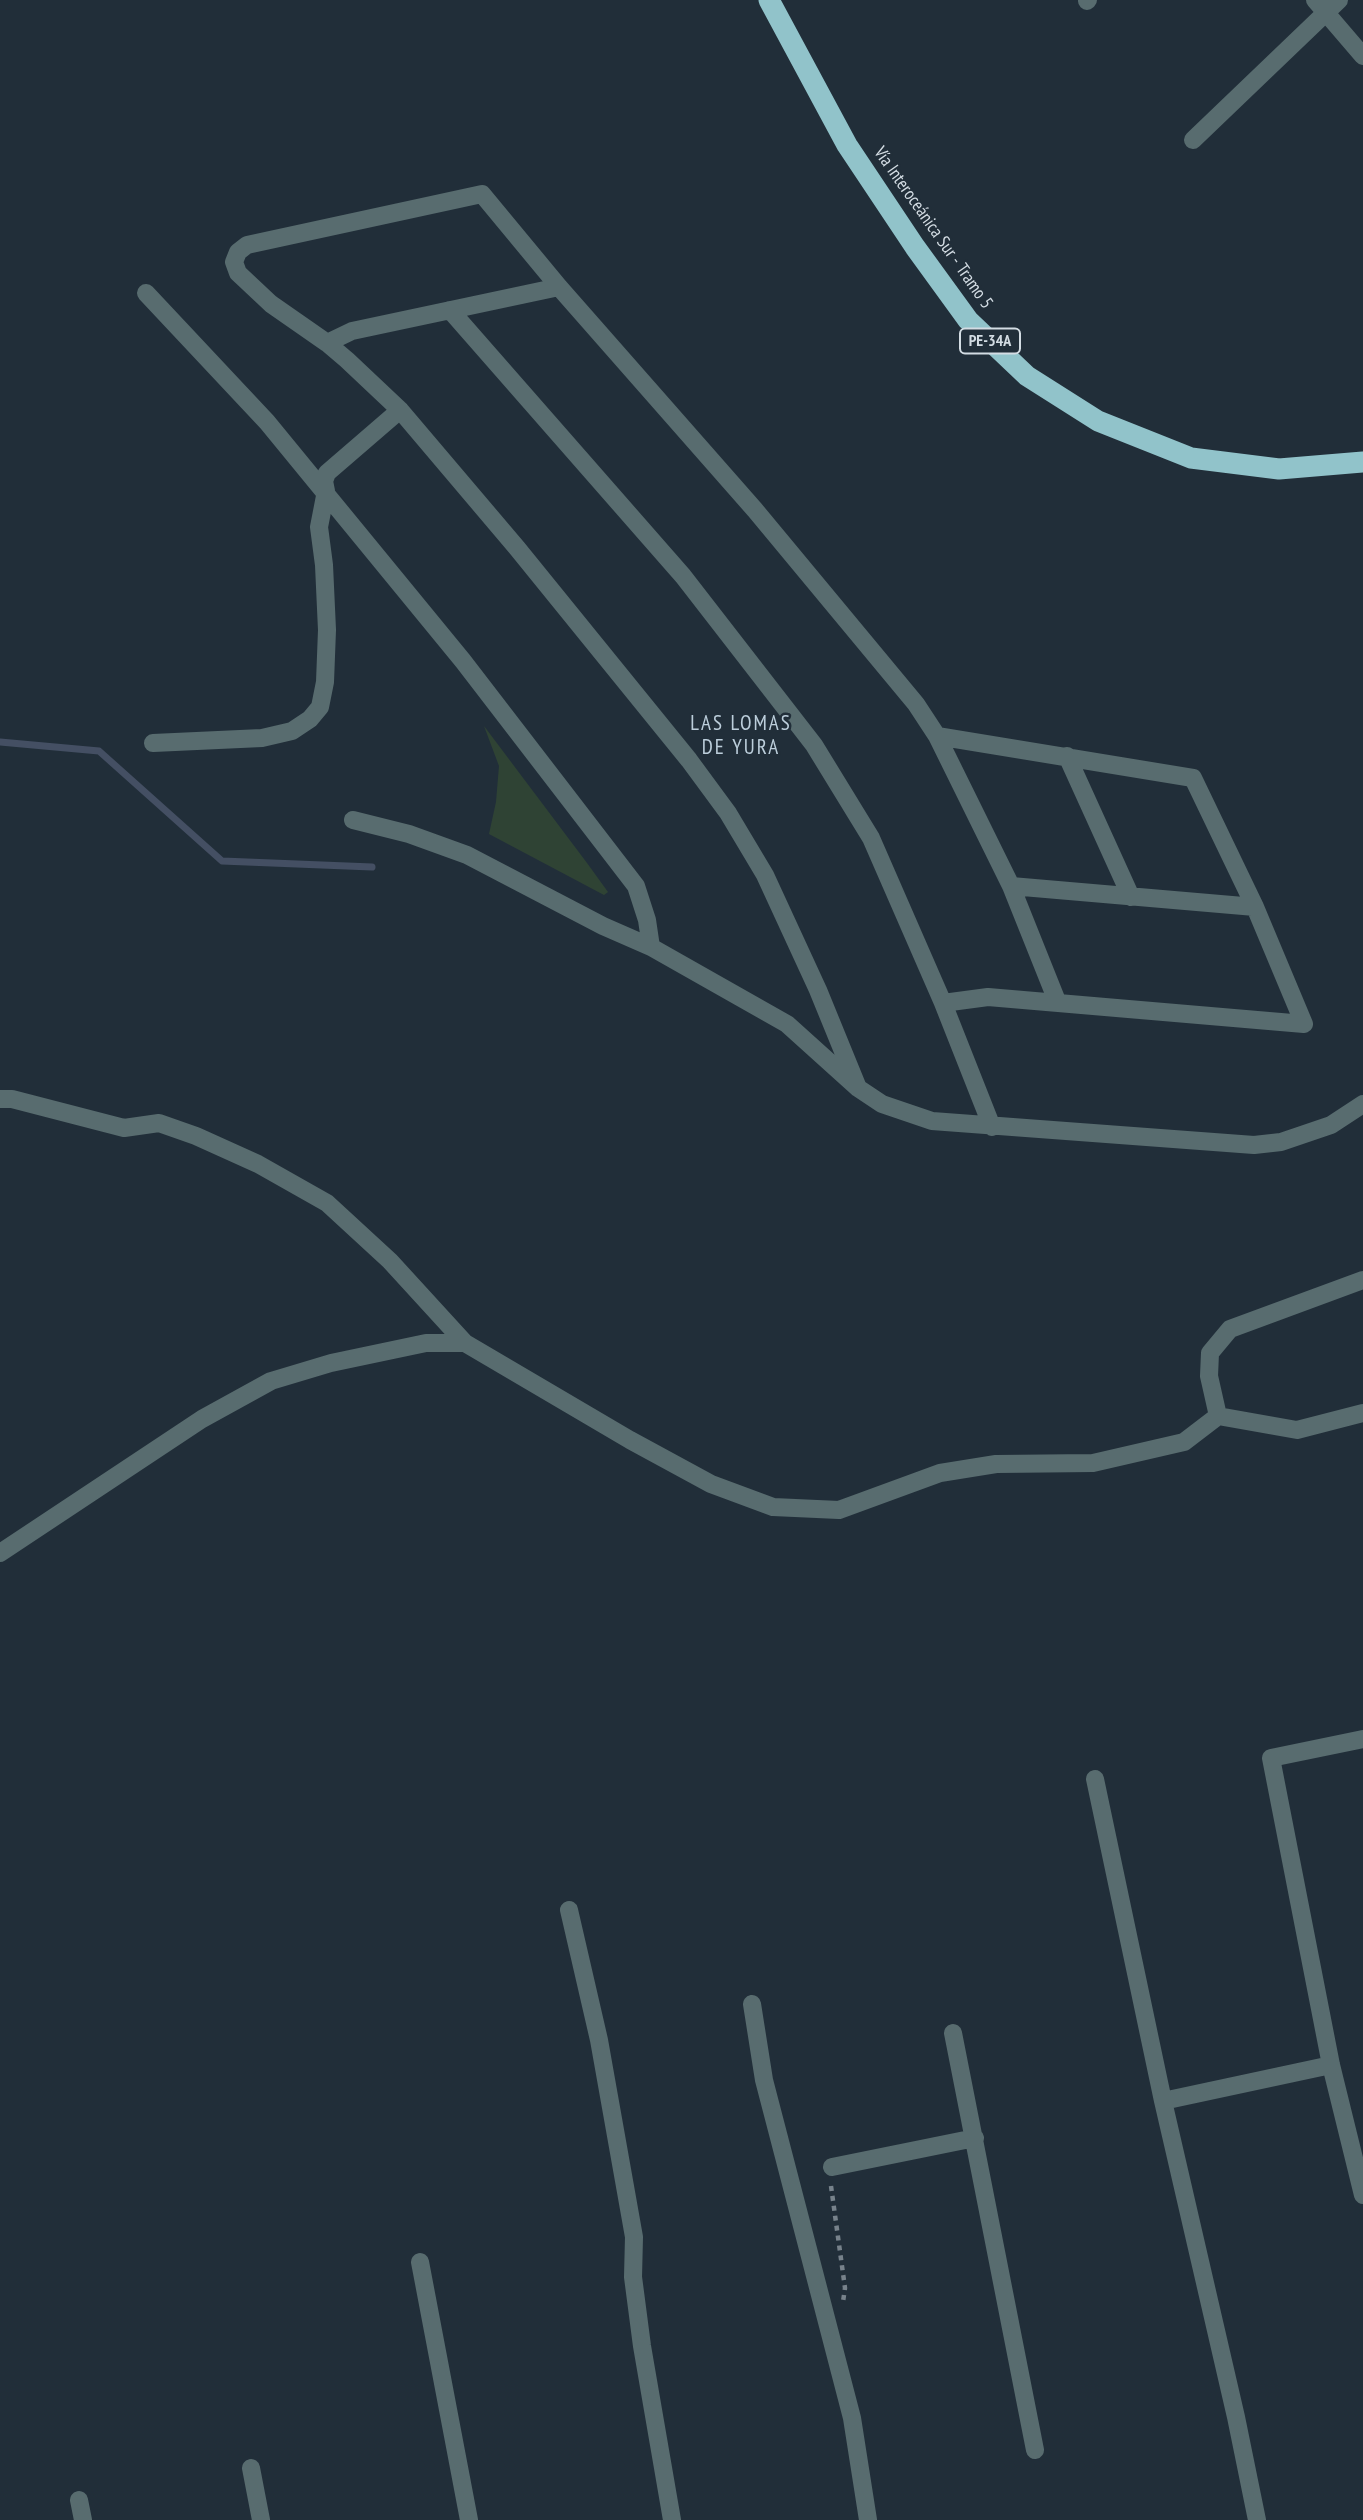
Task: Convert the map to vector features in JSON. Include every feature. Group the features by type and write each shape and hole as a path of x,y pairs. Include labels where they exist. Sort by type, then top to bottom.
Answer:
{"highway":[{"name":"Vía Interoceánica Sur - Tramo 5","path":"769,0 848,145 915,247 968,320 1027,376 1098,421 1191,458 1279,469 1363,462"}],"street":[{"path":"1193,140 1326,4 1363,56"},
{"path":"858,1088 818,990 770,886 728,813 681,749 400,410 327,343 271,304 238,273 234,262 238,252 247,245 482,194 559,287 764,521 916,704 937,736 1011,886 1057,1001"},
{"path":"327,343 352,331 559,287"},
{"path":"146,293 267,422 463,661 636,886 647,920 650,947"},
{"path":"450,310 682,576 799,724 842,788 871,838 943,1003 992,1127"},
{"path":"153,743 262,738 292,731 310,719 320,707 325,682 327,630 320,527 326,491 324,481 327,473 400,410"},
{"path":"937,736 1193,778 1255,907 1304,1024 1057,1001 988,997 943,1003"},
{"path":"1067,756 1131,897"},
{"path":"353,820 409,834 467,855 603,926 650,947 787,1024 858,1088 882,1104 932,1121 1254,1145 1281,1142 1331,1125 1363,1104"},
{"path":"1011,886 1255,907"},
{"path":"0,1099 35,1104 124,1128 159,1123 196,1136 258,1164 327,1203 390,1261 465,1343 630,1440 711,1484 773,1507 839,1510 940,1473 996,1464 1093,1463 1184,1442 1218,1416 1297,1430 1363,1413"},
{"path":"1218,1416 1209,1376 1210,1353 1230,1329 1363,1280"},
{"path":"0,1553 202,1419 271,1381 394,1348 426,1343 465,1343"},
{"path":"1363,1740 1271,1758 1331,2065 1363,2195"},
{"path":"1095,1779 1163,2101 1257,2520"},
{"path":"569,1910 599,2040 634,2237 633,2277 642,2346 672,2520"},
{"path":"752,2004 764,2080 852,2418 868,2520"},
{"path":"953,2033 1035,2450"},
{"path":"1163,2101 1331,2065"},
{"path":"832,2168 975,2138"},
{"path":"421,2262 469,2520"},
{"path":"251,2468 261,2520"},
{"path":"79,2500 83,2520"}],"path":[{"path":"829,2323 844,2301 845,2288 832,2203 832,2168"}],"green space":[{"path":"484,726 608,892 604,895 489,834 496,802 499,766"}],"waterway":[{"path":"0,742 99,751 222,861 372,867"}],"district":[{"name":"LAS LOMAS DE YURA","path":"741,736"}]}
